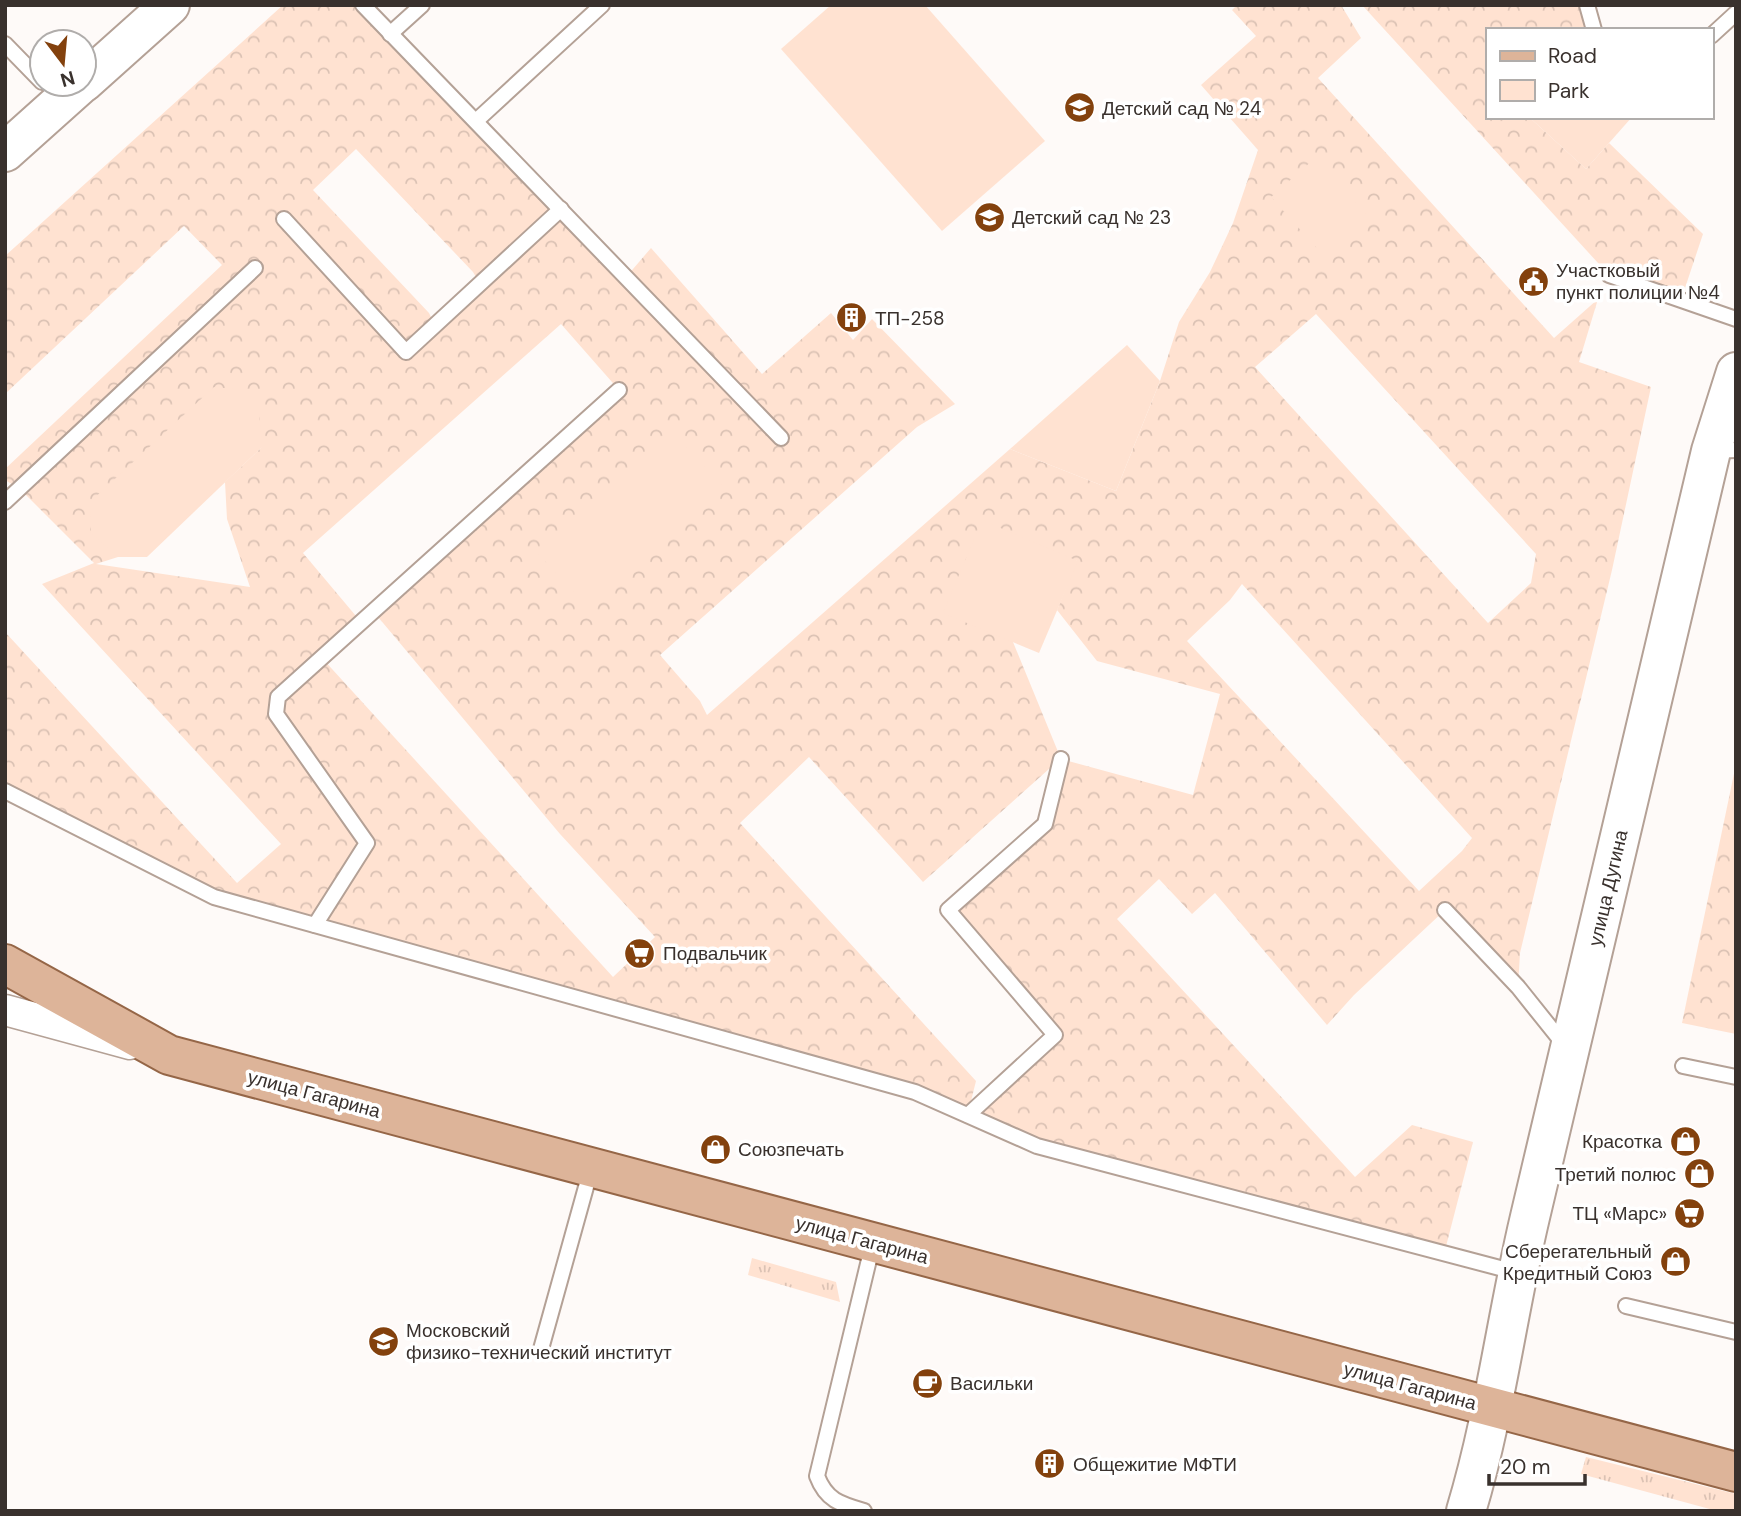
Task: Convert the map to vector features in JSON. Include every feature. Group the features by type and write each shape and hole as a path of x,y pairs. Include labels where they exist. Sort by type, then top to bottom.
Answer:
{"main road":[{"path":"98,60 170,5"},
{"path":"5,152 52,98"},
{"name":"улица Дугина","path":"1466,1511 1491,1407 1517,1273 1569,1051 1723,450 1736,372"},
{"name":"улица Гагарина","path":"5,964 169,1055 1736,1472"}],"street":[{"path":"5,1010 169,1055"}],"lane":[{"path":"363,5 781,438"},
{"path":"390,34 422,5"},
{"path":"476,121 602,5"},
{"path":"1587,5 1593,28"},
{"path":"1713,34 1736,13"},
{"path":"5,44 28,61"},
{"path":"284,219 406,352 561,209"},
{"path":"5,502 256,268"},
{"path":"1609,275 1736,319"},
{"path":"315,925 367,843 276,714 278,697 619,390"},
{"path":"968,1115 1055,1035 948,910 1045,824 1061,759"},
{"path":"5,791 214,897 915,1092 1037,1146 1517,1273"},
{"path":"1445,910 1518,987 1569,1051"},
{"path":"1683,1066 1736,1077"},
{"path":"541,1349 592,1168"},
{"path":"864,1511 835,1502 823,1492 817,1476 873,1243"},
{"path":"1626,1306 1736,1332"}],"green space":[{"path":"283,5 365,5 627,276 651,248 762,374 831,313 853,340 872,319 955,404 917,427 660,655 700,701 707,715 1010,449 1116,491 1160,381 1179,322 1210,272 1233,223 1258,150 1201,85 1256,36 1232,10 1237,5 1341,5 1361,38 1318,78 1554,338 1598,299 1579,362 1651,387 1612,570 1520,953 1518,987 1445,910 1354,995 1327,1025 1215,893 1192,914 1159,879 1117,919 1355,1177 1412,1125 1473,1142 1444,1254 1037,1146 968,1115 214,897 5,791 5,632 237,883 281,844 42,584 94,563 20,489 5,480 5,469 222,265 184,226 5,394 5,256","holes":["356,149 473,272 480,284 435,325 429,313 313,190","1316,314 1536,554 1531,583 1488,623 1255,367","561,324 619,390 373,611 560,834 655,937 613,977 322,658 361,622 303,553","262,447 225,482 227,519 250,587 96,564 118,557","1077,560 1057,610 1097,661 1220,694 1193,795 1061,759 1013,642","1242,584 1472,838 1462,851 1419,891 1187,641 1230,600","809,757 923,882 1059,760 1045,824 948,910 1055,1035 968,1113 976,1081 740,823"]},
{"path":"831,5 925,5 1045,141 942,231 781,49"},
{"path":"1362,5 1587,5 1593,28 1486,28 1486,119 1531,119 1586,169 1609,143 1703,234 1681,300 1609,275"},
{"path":"1531,119 1630,119 1586,169"},
{"path":"1315,158 1366,214 1322,254 1271,197"},
{"path":"1127,345 1160,381 1116,491 1010,449"},
{"path":"214,387 234,389 259,414 262,447 147,557 118,557 91,533 90,502"},
{"path":"670,430 722,485 590,609 538,554"},
{"path":"982,520 1078,561 1039,653 943,613"},
{"path":"1736,764 1736,1034 1682,1023"},
{"path":"752,1258 836,1282 840,1302 748,1275"},
{"path":"1586,1457 1736,1494 1736,1511 1717,1511 1581,1474"}],"place":[{"name":"Детский сад № 24","path":"1079,108"},
{"name":"Детский сад № 23","path":"989,217"},
{"name":"Участковый пункт полиции №4","path":"1533,281"},
{"name":"ТП-258","path":"852,318"},
{"name":"Подвальчик","path":"640,953"},
{"name":"Красотка","path":"1685,1141"},
{"name":"Союзпечать","path":"715,1149"},
{"name":"Третий полюс","path":"1699,1174"},
{"name":"ТЦ «Марс»","path":"1690,1213"},
{"name":"Сберегательный Кредитный Союз","path":"1675,1262"},
{"name":"Московский физико-технический институт","path":"383,1341"},
{"name":"Васильки","path":"927,1383"},
{"name":"Общежитие МФТИ","path":"1050,1464"}]}
